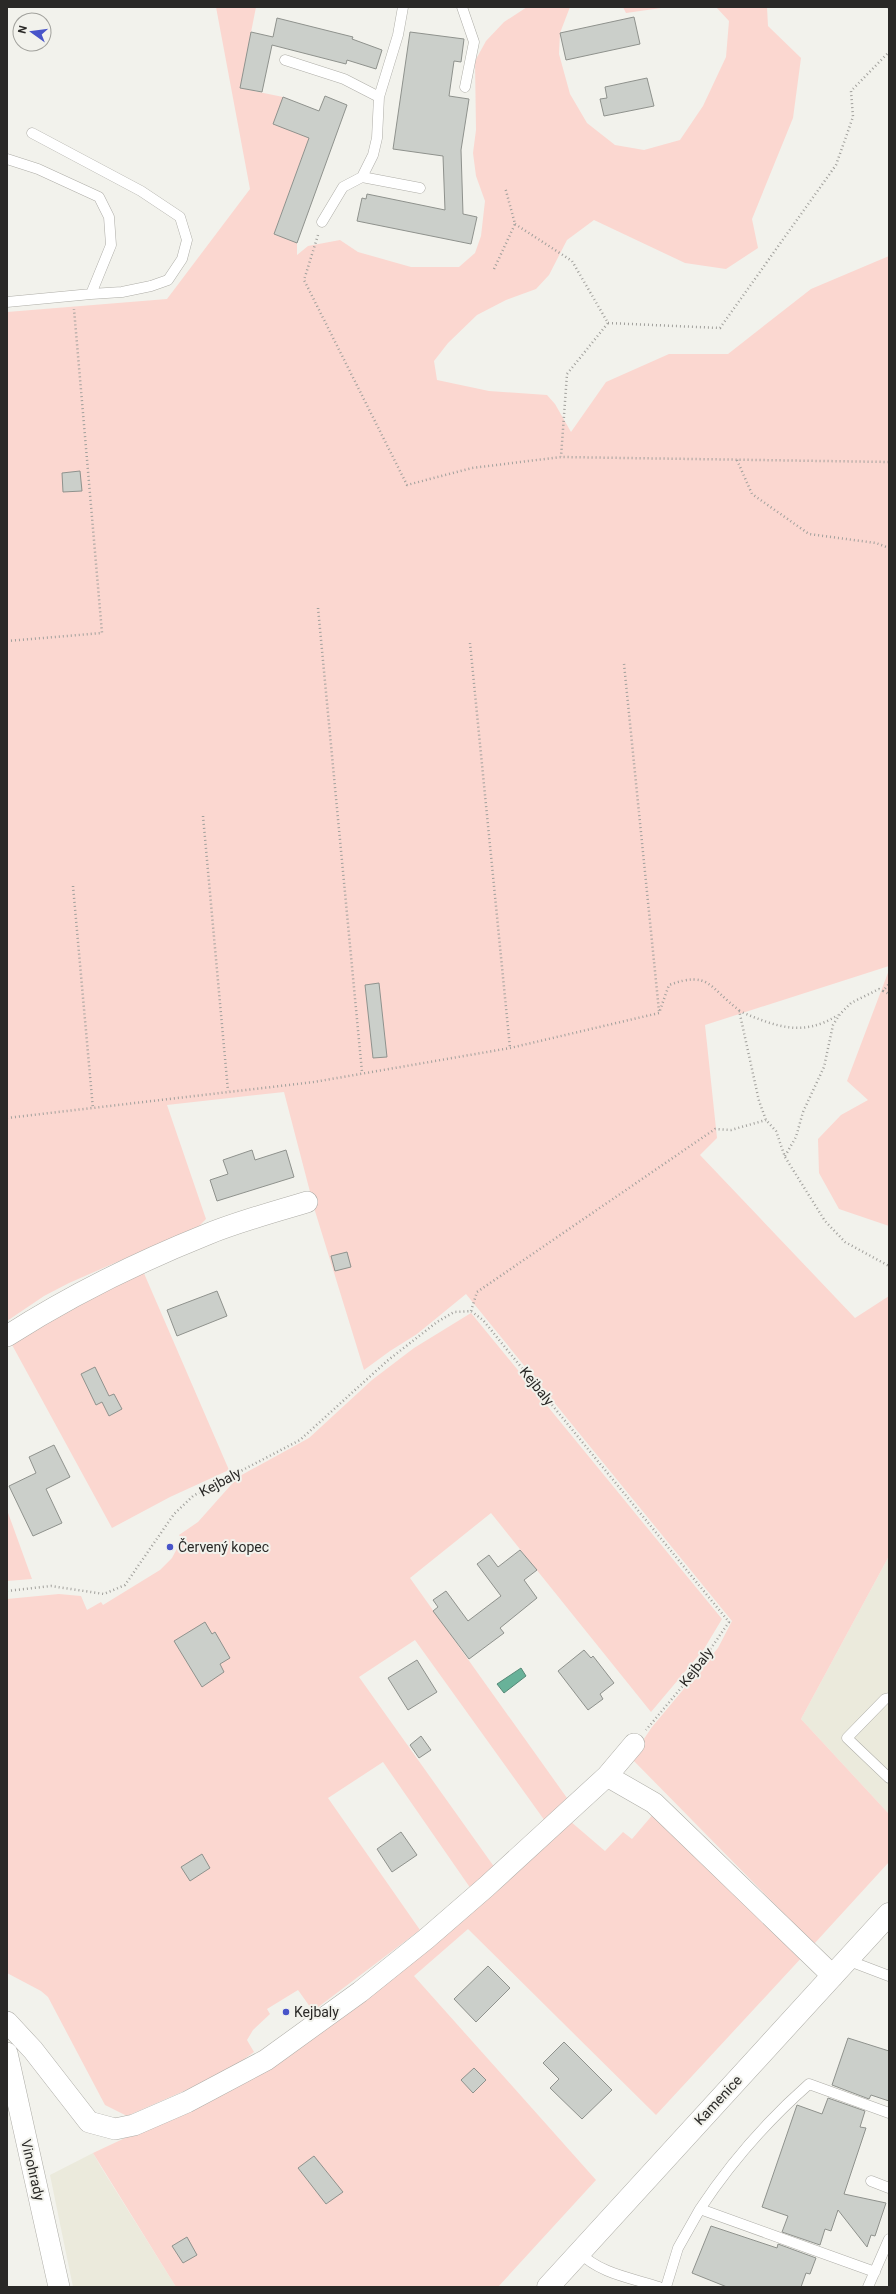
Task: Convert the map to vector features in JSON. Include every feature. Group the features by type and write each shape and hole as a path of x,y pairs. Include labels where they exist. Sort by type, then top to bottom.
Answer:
{"street":[{"path":"7,1336 50,1308 95,1283 209,1233 307,1202"},
{"path":"7,2022 33,2050 89,2122 115,2129 134,2125 187,2102 266,2060 360,1992 486,1888 607,1776 634,1744"},
{"path":"607,1776 654,1803 840,1968"},
{"name":"Kamenice","path":"548,2287 889,1914"},
{"name":"Vinohrady","path":"7,2052 59,2287"}],"lane":[{"path":"362,177 374,149 379,97 398,36 402,7"},
{"path":"462,7 474,42 465,87"},
{"path":"285,60 344,79 379,97"},
{"path":"7,302 122,292 151,286 168,280 182,259 187,240 180,217 158,201 32,133"},
{"path":"7,159 38,169 99,197 109,217 111,246 90,294"},
{"path":"322,222 343,187 362,177 420,188"},
{"path":"889,1698 885,1699 847,1738 889,1778"},
{"path":"840,1968 889,1976"},
{"path":"666,2287 678,2248 700,2209 727,2169 780,2110 810,2084 889,2113"},
{"path":"871,2181 889,2188"},
{"path":"700,2209 875,2272"},
{"path":"868,2287 889,2239"},
{"path":"579,2252 590,2263 604,2270 659,2287"}],"path":[{"path":"608,323 720,328 836,165 853,117 851,91 889,52"},
{"path":"494,270 514,224 505,187"},
{"path":"322,222 304,280 407,485 472,468 561,457 889,462"},
{"path":"514,224 572,261 608,323"},
{"path":"7,641 102,632 73,297"},
{"path":"561,457 567,374 608,323"},
{"path":"737,460 752,494 809,534 876,543 889,548"},
{"path":"318,608 362,1072"},
{"path":"470,643 510,1048"},
{"path":"624,664 659,1013"},
{"path":"203,816 228,1091"},
{"path":"73,886 93,1108"},
{"path":"659,1013 669,985 687,979 707,981 726,1001 739,1010 779,1026 795,1028 814,1027 840,1014"},
{"path":"785,1157 796,1136 803,1112 824,1067 833,1025 840,1014 851,1004 879,990 883,990 889,984"},
{"path":"883,990 889,994"},
{"path":"739,1010 759,1101 766,1120 776,1132 785,1157 825,1220 840,1237 845,1242 889,1266"},
{"path":"7,1118 314,1082 362,1072 510,1048 659,1013"},
{"path":"471,1311 477,1292 715,1129 731,1130 766,1120"},
{"name":"Kejbaly","path":"7,1591 51,1586 104,1594 125,1585 137,1564 174,1514 193,1496 300,1440 387,1361 437,1322 454,1312 471,1311 483,1320 729,1622 696,1670 634,1744"}],"shaded area":[{"path":"216,7 256,7 240,88 283,97 309,138 274,234 297,243 297,255 308,246 340,240 358,252 411,267 459,267 475,253 481,236 485,201 476,176 473,153 476,130 475,61 486,41 504,22 527,7 570,7 560,33 559,54 570,94 587,123 615,145 644,150 680,140 703,106 726,57 729,21 716,7 767,7 768,26 801,58 793,118 752,219 758,248 726,269 685,263 594,220 567,240 549,275 536,289 506,300 477,315 448,343 434,361 437,380 489,391 547,395 555,404 571,432 606,382 669,354 728,354 811,289 889,256 889,966 705,1025 717,1138 700,1155 855,1318 889,1296 889,1556 801,1719 889,1814 889,1862 814,1944 631,1758 652,1727 718,1648 732,1621 466,1294 417,1334 364,1370 315,1211 284,1092 167,1105 206,1219 199,1226 69,1283 44,1296 7,1321 7,312 167,299 250,189"},
{"path":"623,7 668,7 626,13"},
{"path":"889,970 889,1226 839,1209 819,1173 818,1139 841,1115 868,1100 847,1081"},
{"path":"143,1271 229,1470 170,1497 112,1528 11,1343"},
{"path":"471,1313 722,1619 704,1649 651,1712 491,1513 410,1578 567,1798 545,1821 415,1640 359,1677 495,1868 471,1889 383,1762 328,1798 420,1930 313,2011 298,1990 267,2009 270,2014 253,2030 247,2040 254,2052 225,2073 127,2116 105,2105 48,1997 41,1991 7,1973 7,1599 59,1594 81,1596 87,1610 101,1602 103,1605 160,1570 172,1558 182,1539 179,1535 198,1522 238,1477 309,1438 372,1380 414,1348"},
{"path":"7,1510 32,1579 7,1581"},
{"path":"889,1556 889,1814 801,1719"},
{"path":"521,1668 526,1676 504,1693 497,1684"},
{"path":"655,1812 804,1955 656,2115 468,1929 414,1976 596,2180 498,2287 176,2287 93,2153 189,2108 570,1821 605,1851 623,1832 632,1839"},
{"path":"93,2153 176,2287 73,2287 50,2175"}],"building":[{"path":"634,17 640,44 566,60 560,33"},
{"path":"277,18 353,37 352,39 382,50 376,69 347,60 346,64 272,45 262,92 240,88 251,32 273,37"},
{"path":"410,32 464,39 461,62 454,61 449,96 469,99 461,150 463,214 477,217 471,244 357,221 362,198 366,199 367,194 445,210 443,156 393,149"},
{"path":"647,78 654,106 604,116 600,99 607,98 605,87"},
{"path":"325,96 347,105 297,243 274,234 309,138 273,124 283,97 319,111"},
{"path":"80,471 82,491 63,492 62,473"},
{"path":"379,983 387,1057 373,1058 365,985"},
{"path":"252,1150 255,1160 286,1150 294,1177 217,1201 210,1180 228,1174 223,1160"},
{"path":"347,1252 351,1267 335,1271 331,1256"},
{"path":"217,1291 227,1316 177,1336 167,1310"},
{"path":"95,1367 109,1396 114,1394 122,1409 109,1416 102,1402 96,1405 81,1374"},
{"path":"54,1445 70,1477 46,1489 62,1523 33,1536 9,1486 36,1473 29,1457"},
{"path":"520,1550 537,1570 524,1580 537,1598 500,1628 504,1633 469,1659 433,1611 438,1607 433,1600 446,1591 468,1621 501,1596 477,1564 489,1555 498,1567"},
{"path":"205,1622 212,1634 215,1632 230,1658 220,1664 224,1672 202,1687 174,1641"},
{"path":"584,1650 591,1658 593,1656 614,1683 600,1694 603,1699 588,1710 558,1671"},
{"path":"417,1660 437,1692 408,1710 388,1678"},
{"path":"421,1736 431,1750 419,1758 410,1745"},
{"path":"401,1832 417,1855 392,1872 377,1849"},
{"path":"202,1854 210,1868 190,1881 181,1867"},
{"path":"488,1966 510,1988 476,2022 454,1999"},
{"path":"848,2038 889,2051 889,2101 871,2095 869,2099 832,2085"},
{"path":"564,2042 612,2090 582,2119 550,2088 559,2079 543,2063"},
{"path":"474,2068 486,2080 473,2093 461,2080"},
{"path":"828,2098 865,2111 860,2127 866,2128 844,2194 886,2203 875,2236 871,2235 867,2247 838,2210 831,2231 825,2229 820,2245 782,2232 788,2216 762,2207 797,2105 822,2114"},
{"path":"314,2156 343,2192 326,2204 298,2168"},
{"path":"711,2226 777,2248 778,2244 816,2258 810,2274 806,2273 801,2287 727,2287 692,2273"},
{"path":"187,2237 197,2255 183,2263 172,2246"}],"place":[{"name":"Červený kopec","path":"170,1547"},
{"name":"Kejbaly","path":"286,2012"}]}
